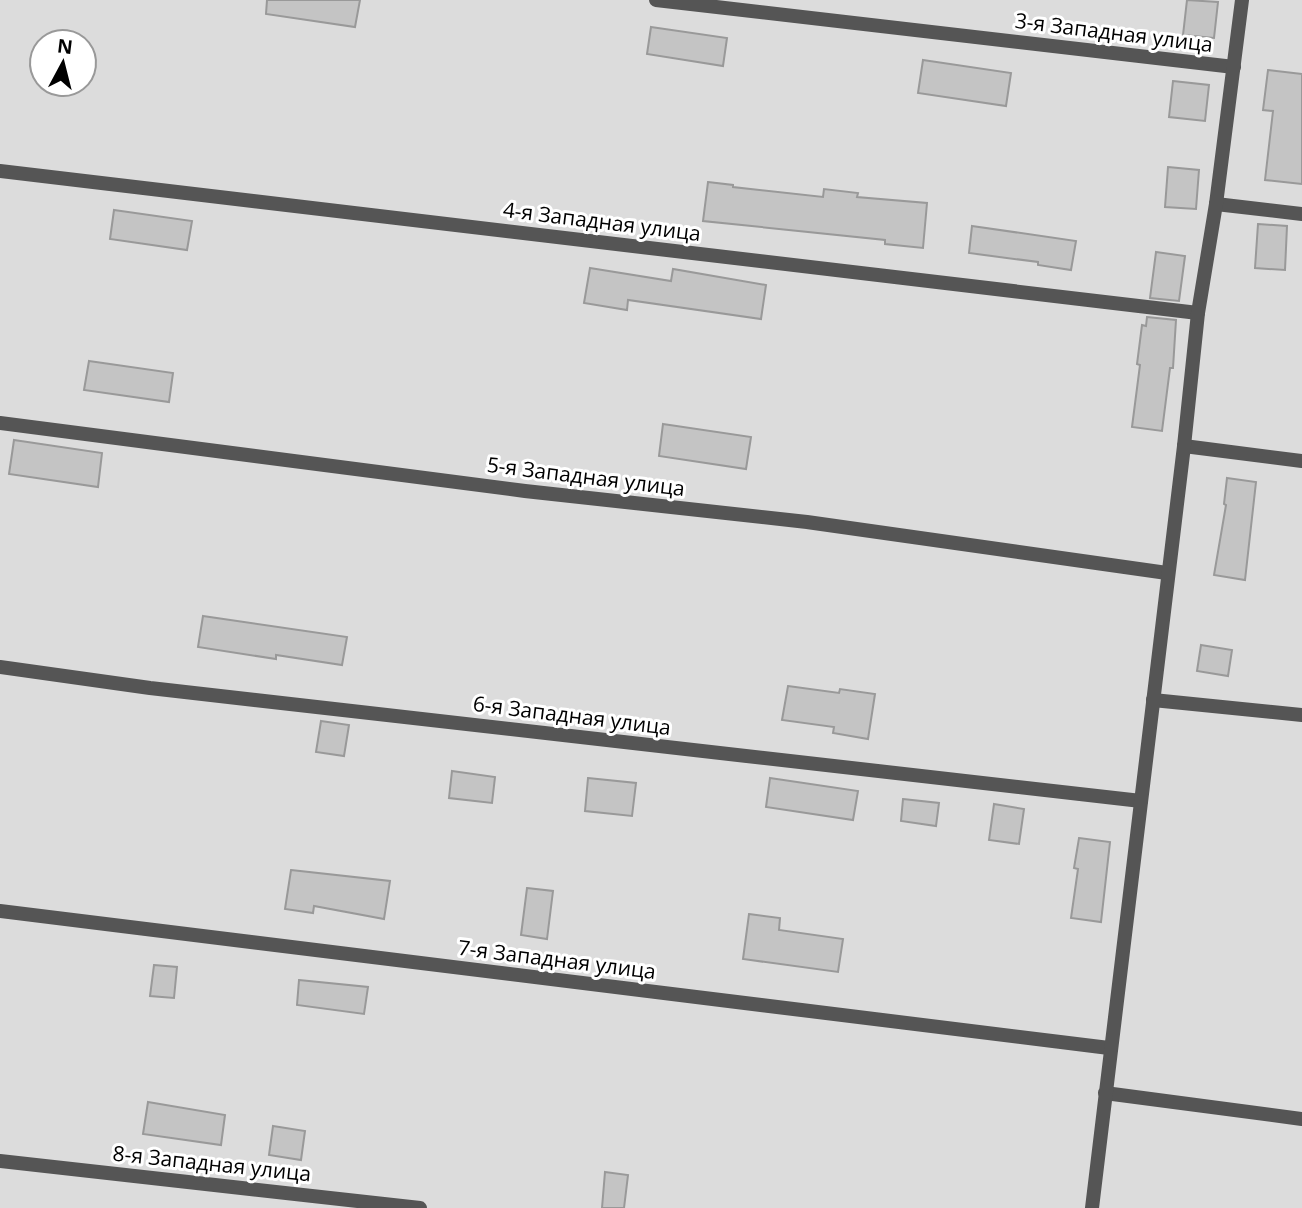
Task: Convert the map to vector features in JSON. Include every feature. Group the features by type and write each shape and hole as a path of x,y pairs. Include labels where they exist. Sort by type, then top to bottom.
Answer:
{"street":[{"name":"3-я Западная улица","path":"656,0 1234,67"},
{"path":"1092,1208 1198,313 1216,204 1242,0"},
{"name":"4-я Западная улица","path":"0,171 1198,313"},
{"path":"1216,204 1302,215"},
{"name":"5-я Западная улица","path":"0,424 525,491 807,522 1167,573"},
{"path":"1184,446 1302,461"},
{"name":"6-я Западная улица","path":"0,667 150,688 1140,801"},
{"path":"1153,699 1302,715"},
{"name":"7-я Западная улица","path":"0,911 1110,1048"},
{"path":"1105,1093 1302,1119"},
{"name":"8-я Западная улица","path":"0,1161 420,1208"}],"shaded area":[{"path":"0,0 1302,0 1302,1208 0,1208"}],"building":[{"path":"267,0 360,0 355,27 266,14"},
{"path":"1187,0 1218,2 1214,38 1183,35"},
{"path":"651,27 727,38 723,66 647,54"},
{"path":"923,60 1011,73 1006,106 918,93"},
{"path":"1268,70 1302,74 1302,184 1265,180 1273,111 1263,110"},
{"path":"1173,81 1209,85 1205,121 1169,117"},
{"path":"1168,167 1199,170 1196,209 1165,207"},
{"path":"708,182 823,197 824,189 858,193 857,197 927,203 923,248 885,244 885,240 703,221"},
{"path":"114,210 192,221 187,250 110,239"},
{"path":"1258,224 1287,226 1285,270 1255,268"},
{"path":"972,226 1076,241 1071,270 1038,265 1038,262 969,253"},
{"path":"1156,252 1185,256 1179,301 1150,298"},
{"path":"590,268 671,281 673,269 766,285 761,319 628,300 627,310 584,303"},
{"path":"1147,317 1176,320 1173,368 1170,368 1162,431 1132,427 1142,325 1146,326"},
{"path":"89,361 173,373 169,402 84,390"},
{"path":"663,424 751,437 746,469 659,456"},
{"path":"14,440 102,453 98,487 9,474"},
{"path":"1227,478 1256,482 1245,580 1214,575 1226,505"},
{"path":"203,616 347,637 342,665 276,655 276,659 198,647"},
{"path":"1201,645 1232,650 1228,676 1197,671"},
{"path":"788,686 839,693 840,689 875,694 868,739 833,733 834,727 782,720"},
{"path":"321,721 349,725 344,756 316,752"},
{"path":"452,771 495,777 492,803 449,798"},
{"path":"588,778 636,783 632,816 585,811"},
{"path":"770,778 858,791 853,820 766,807"},
{"path":"903,799 939,803 936,826 901,821"},
{"path":"994,804 1024,809 1019,844 989,840"},
{"path":"1079,838 1110,842 1101,922 1071,918"},
{"path":"291,870 390,881 384,919 314,906 313,913 285,909"},
{"path":"527,888 553,891 547,939 521,935"},
{"path":"749,914 780,918 779,930 843,939 838,972 743,959"},
{"path":"154,965 177,967 174,998 150,996"},
{"path":"299,980 368,987 364,1014 297,1005"},
{"path":"148,1102 225,1115 221,1145 143,1134"},
{"path":"273,1126 305,1131 301,1160 269,1155"},
{"path":"605,1172 628,1175 624,1208 602,1208"}]}
